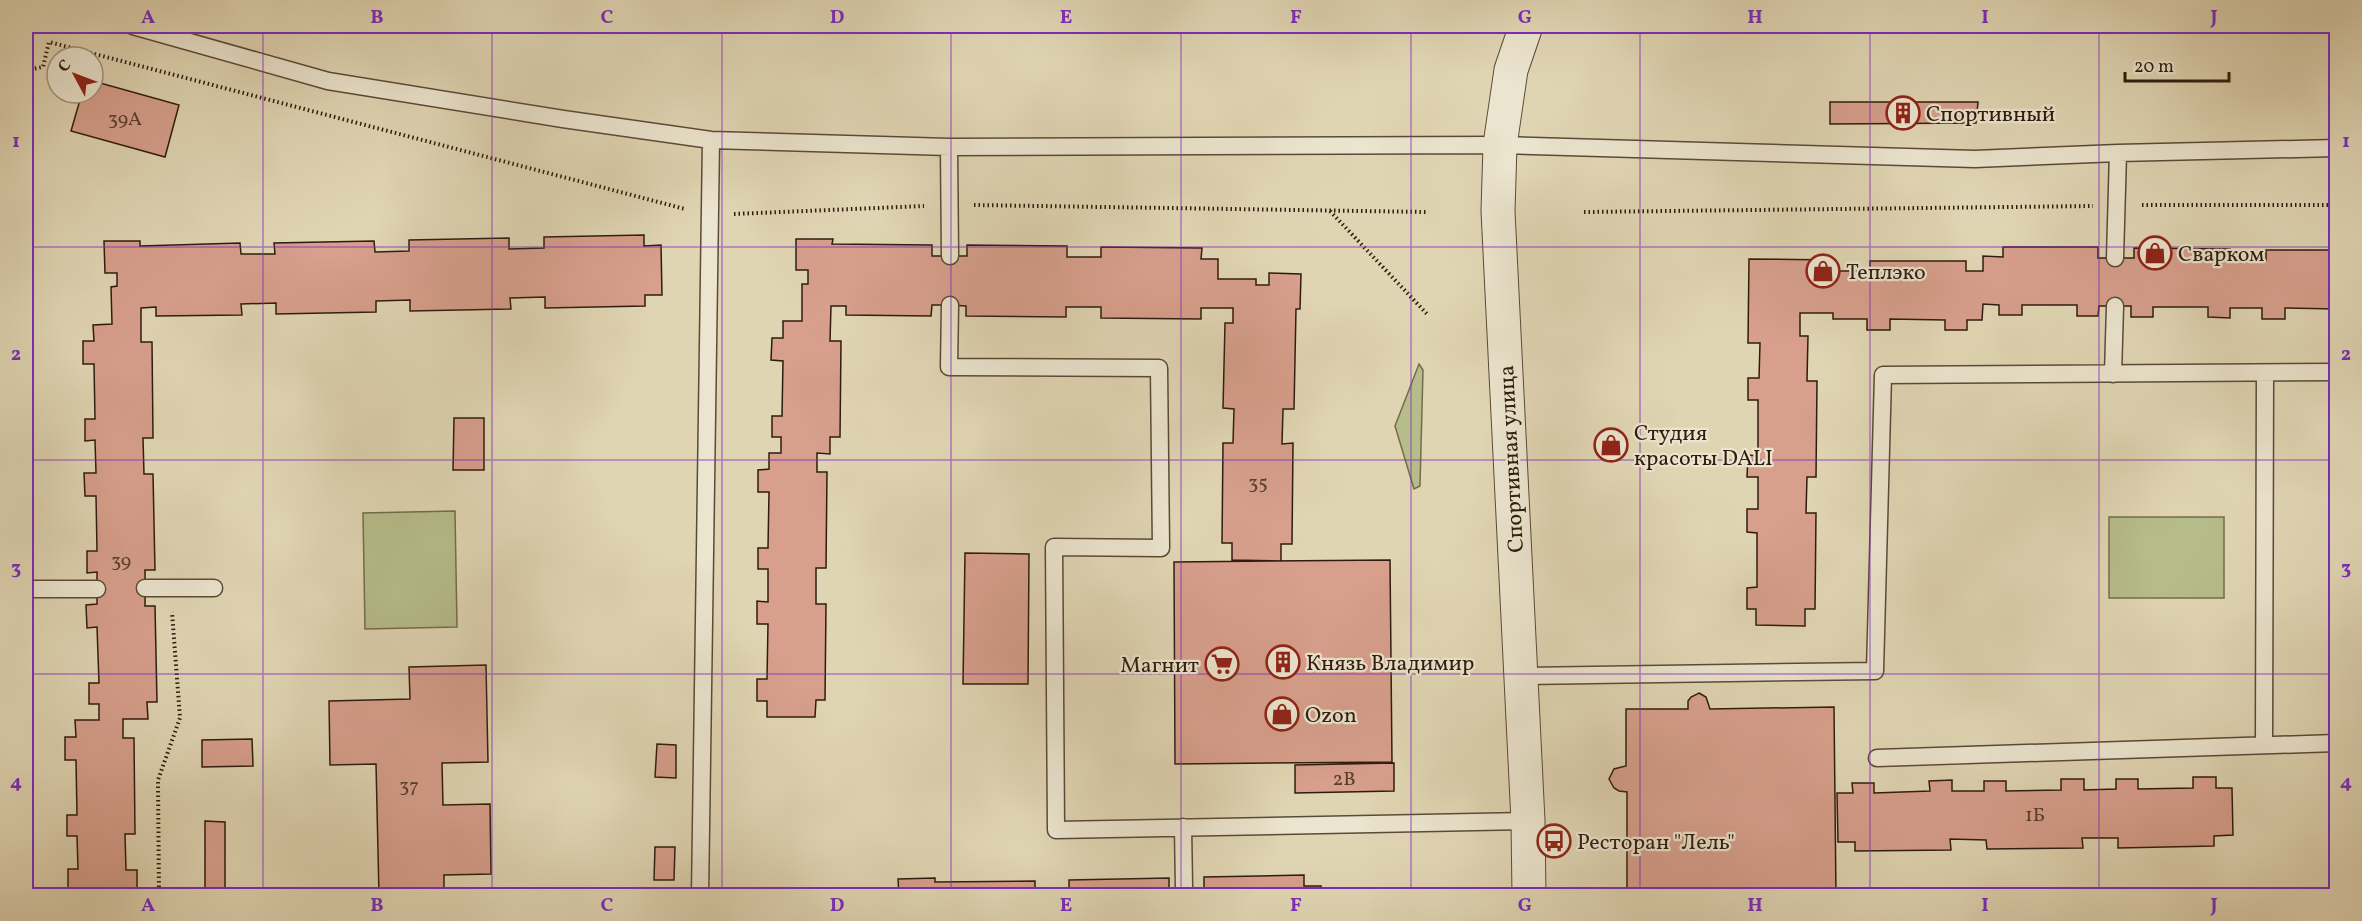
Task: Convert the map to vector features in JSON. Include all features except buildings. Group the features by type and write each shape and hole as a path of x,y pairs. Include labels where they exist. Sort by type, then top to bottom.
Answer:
{"street":[{"name":"Спортивная улица","path":"1526,26 1511,70 1500,145 1498,212 1528,821 1529,896"}],"lane":[{"path":"133,26 328,81 711,140 949,147 1500,145 1975,159 2337,148"},
{"path":"700,896 711,140"},
{"path":"949,147 950,256"},
{"path":"2115,258 2118,153"},
{"path":"950,305 950,367 1159,368 1161,548 1054,547 1056,830 1528,821"},
{"path":"2113,374 2115,306"},
{"path":"1521,676 1875,671 1883,375 2337,372"},
{"path":"2264,745 2265,373"},
{"path":"145,588 214,588"},
{"path":"26,589 97,589"},
{"path":"1877,758 2337,743"},
{"path":"1183,827 1184,888"}],"path":[{"path":"1584,212 2337,205"},
{"path":"1329,211 1427,314"},
{"path":"159,896 158,780 180,718 170,589"}],"green space":[{"path":"1419,364 1423,370 1420,486 1414,489 1395,426"},
{"path":"2329,492 2336,492 2336,572 2329,572"},
{"path":"455,511 457,627 365,629 363,513"},
{"path":"2109,517 2224,517 2224,598 2109,598"}],"place":[{"name":"Спортивный","path":"1903,113"},
{"name":"Сварком","path":"2155,253"},
{"name":"Теплэко","path":"1823,271"},
{"name":"Студия красоты DALI","path":"1611,445"},
{"name":"Князь Владимир","path":"1283,662"},
{"name":"Магнит","path":"1222,664"},
{"name":"Ozon","path":"1282,714"},
{"name":"Ресторан \"Лель\"","path":"1554,841"}]}
